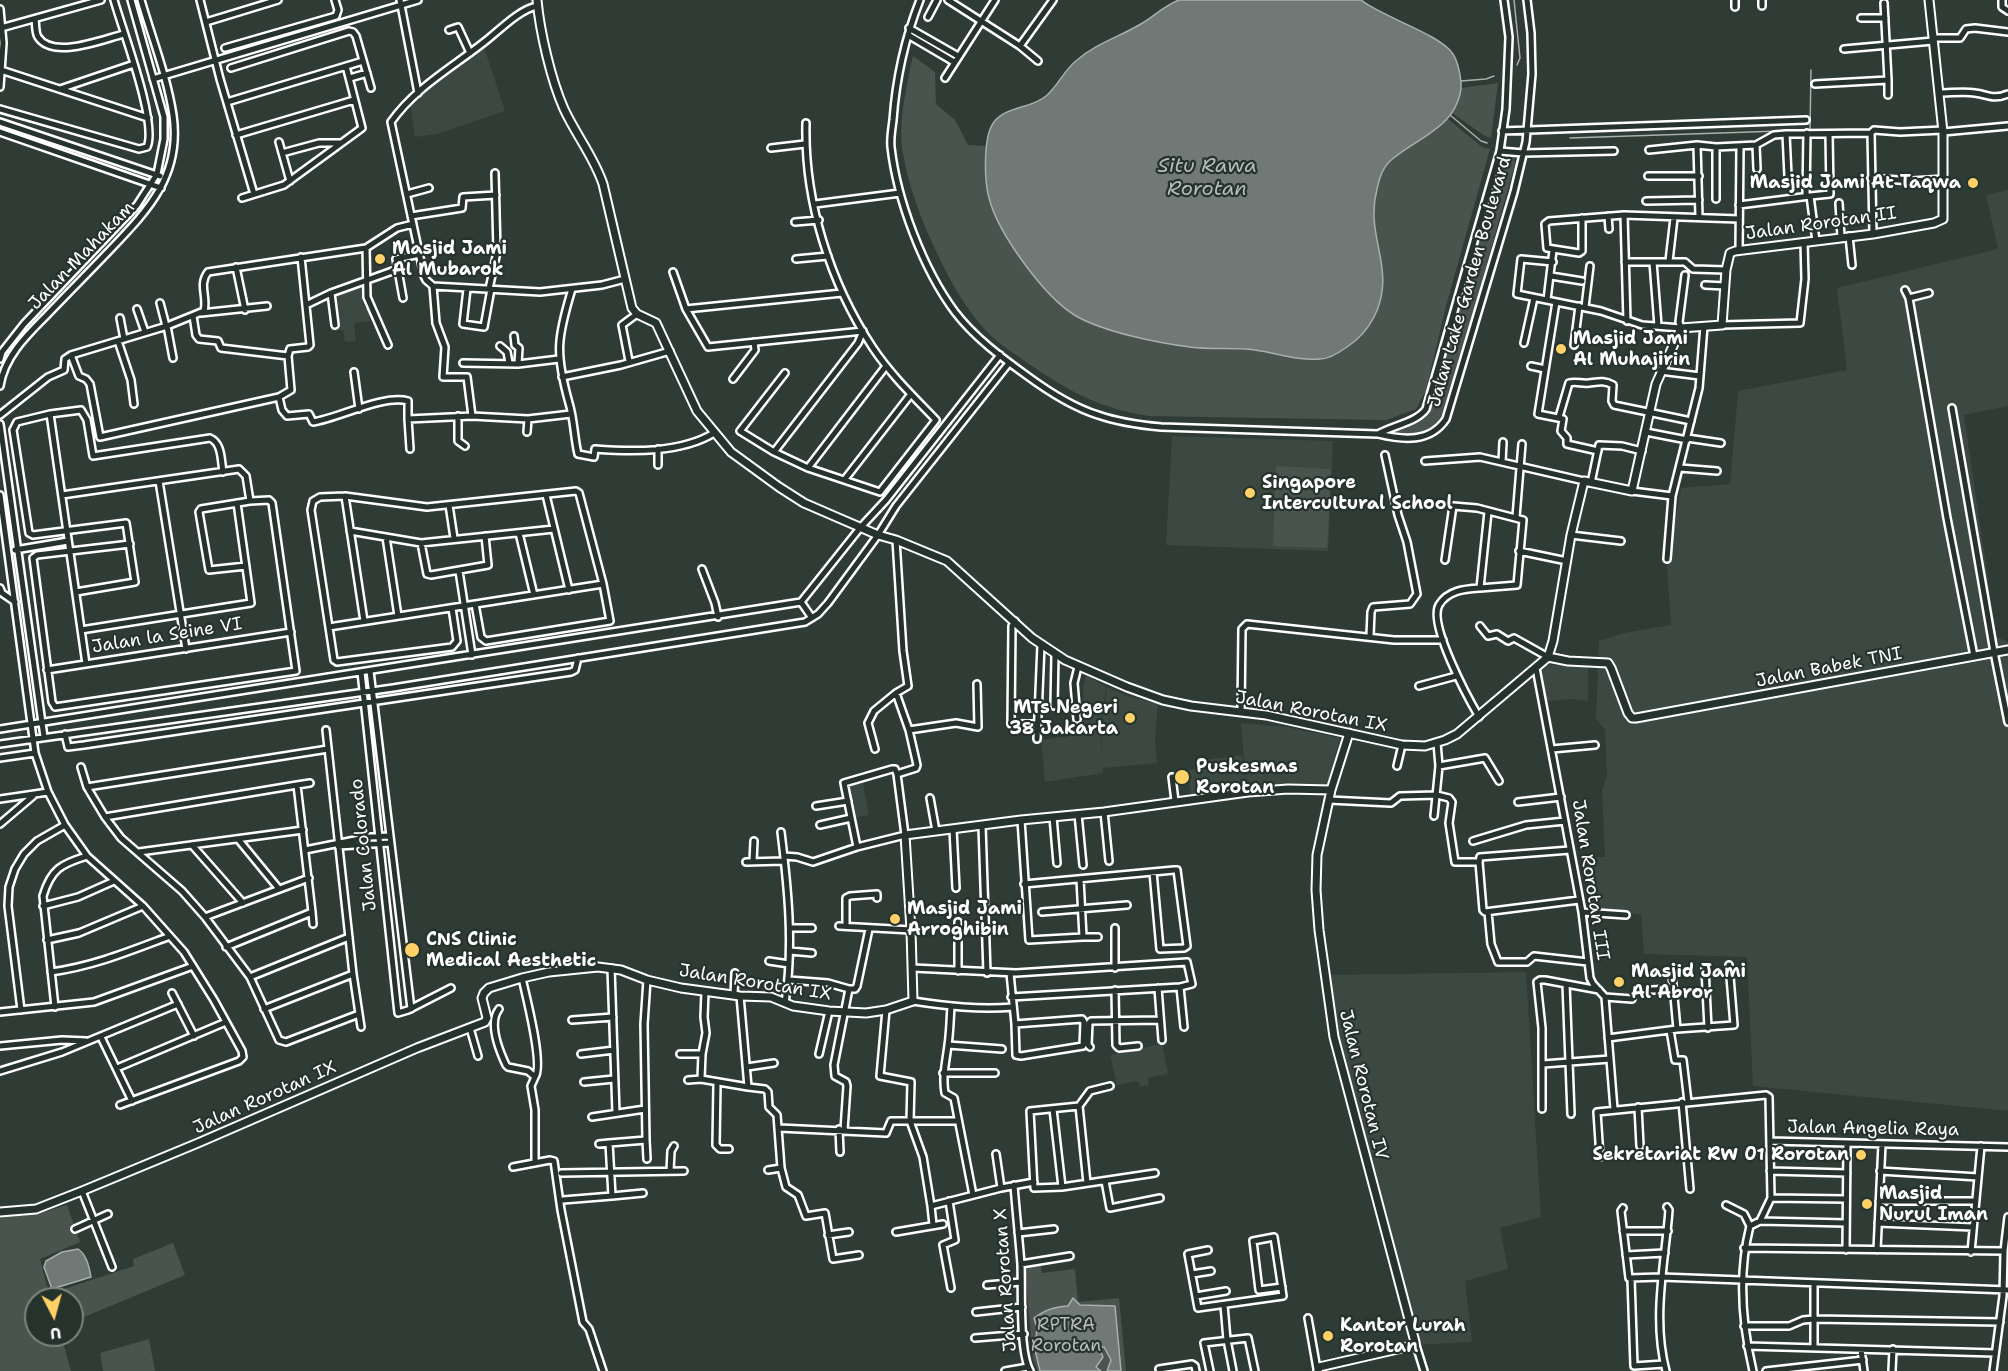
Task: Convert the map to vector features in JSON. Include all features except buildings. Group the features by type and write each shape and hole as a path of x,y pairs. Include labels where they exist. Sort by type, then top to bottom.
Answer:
{"street":[{"path":"2,28 101,0"},
{"path":"0,109 139,149 147,147 149,143 148,118 114,0"},
{"name":"Jalan Mahakam","path":"0,359 6,346 24,324 137,205 153,184 157,174 164,139 164,117 131,0"},
{"name":"Jalan Mahakam","path":"0,386 11,356 31,332 144,214 161,188 170,165 173,116 164,76 141,0"},
{"path":"200,0 254,194"},
{"path":"206,22 278,0"},
{"path":"225,48 336,16 338,10 335,0"},
{"path":"153,79 400,3 418,0"},
{"path":"920,0 909,28 895,93 891,145 900,193 909,223 934,277 955,311 1000,356 1064,401 1097,415 1131,424 1378,434"},
{"path":"928,17 937,0"},
{"path":"948,0 1020,46 1038,61"},
{"path":"945,78 995,0"},
{"path":"1020,46 1053,0"},
{"name":"Jalan Lake Garden Boulevard","path":"1378,434 1391,426 1414,419 1426,409 1500,151 1506,109 1509,37 1504,0"},
{"name":"Jalan Lake Garden Boulevard","path":"1378,434 1392,437 1428,436 1438,430 1446,420 1528,130 1532,74 1527,0"},
{"name":"Jalan Rorotan II","path":"1722,325 1726,270 1729,255 1732,252 1873,234 1942,220 1944,215 1943,131 1929,0"},
{"path":"2002,0 2002,7 2008,11"},
{"path":"400,3 418,93"},
{"path":"1884,3 1888,95"},
{"path":"620,280 540,292 433,286 426,280 391,122 403,107 440,73 535,5 563,107 597,167 603,184 620,280 637,314 622,325 629,361"},
{"path":"0,9 2,28 0,87"},
{"path":"1861,18 1885,18"},
{"path":"35,19 36,34 39,39 49,46 61,49 124,34"},
{"path":"449,30 459,27 470,53"},
{"path":"909,28 956,59"},
{"path":"1844,50 1960,38 1966,29 1975,28 2008,32"},
{"path":"231,68 349,31 356,36 371,88"},
{"path":"908,35 956,59"},
{"path":"227,102 363,61"},
{"path":"60,89 134,64"},
{"path":"242,198 284,185 362,127 346,66"},
{"path":"1,70 148,118"},
{"path":"351,78 367,74"},
{"path":"1815,84 1887,80"},
{"path":"1940,93 1972,92 1986,97 2008,94"},
{"path":"236,135 354,99"},
{"path":"1502,131 1806,120"},
{"path":"0,122 165,178"},
{"path":"785,374 740,431 774,452 808,468 880,492 936,420 886,366 873,348 842,293 828,256 809,182 805,144 806,123"},
{"path":"1649,150 1697,145 1740,147 1756,145 1774,135 1786,134 1871,133 1874,130 1943,131 2008,126"},
{"path":"0,132 161,188"},
{"path":"1807,133 1808,196 1816,241"},
{"path":"1871,133 1873,234"},
{"path":"1786,134 1788,176"},
{"path":"1739,205 1830,194 1828,134"},
{"path":"279,142 290,181"},
{"path":"282,153 319,143 340,143"},
{"path":"771,148 805,144"},
{"path":"1697,145 1699,218"},
{"path":"1756,145 1758,169"},
{"path":"1716,147 1716,199"},
{"path":"1739,250 1740,147"},
{"path":"1500,151 1523,153 1614,151"},
{"path":"467,289 463,324 484,327 497,252 495,173"},
{"path":"1648,176 1699,176"},
{"path":"1871,178 1912,181 1944,179"},
{"path":"407,194 429,188"},
{"path":"815,204 900,193"},
{"path":"411,216 462,208 463,197 496,195"},
{"path":"1646,201 1699,200"},
{"path":"1839,203 1852,265"},
{"path":"1582,218 1582,251 1553,250 1546,247 1547,222 1582,218 1624,215 1738,219"},
{"path":"1624,215 1627,321"},
{"path":"1608,216 1610,229"},
{"path":"1669,261 1674,218"},
{"path":"795,222 819,220"},
{"path":"0,415 48,377 64,370 65,359 71,355 166,326 196,315 205,309 202,287 206,274 212,270 366,248 397,228 413,224"},
{"path":"1552,262 1520,260 1517,293 1582,307 1642,325 1681,328 1800,323 1804,279 1804,242"},
{"path":"366,248 367,297 388,345"},
{"path":"1547,300 1553,250"},
{"path":"403,298 397,258 420,254"},
{"path":"796,259 828,256"},
{"path":"71,355 79,376 90,384 100,437 279,397 291,390 288,356 290,349 309,346 301,257"},
{"path":"1625,262 1686,262 1693,269 1726,270"},
{"path":"1653,262 1658,326"},
{"path":"1574,345 1590,266"},
{"path":"237,267 244,310"},
{"path":"306,304 398,269"},
{"path":"673,272 686,309 708,347 863,331 858,343 774,452"},
{"path":"1632,491 1660,371 1681,328 1679,322 1685,274"},
{"path":"1551,276 1582,281"},
{"path":"1705,285 1725,286"},
{"path":"433,286 435,313 445,347 443,377 467,378 472,416"},
{"path":"572,289 559,338 559,359 572,414 578,454 594,457 595,449 658,449 698,442 711,434"},
{"path":"1905,290 1910,297 1947,518 1976,655"},
{"path":"331,293 335,325"},
{"path":"686,309 842,293"},
{"path":"1910,297 1927,294"},
{"path":"1524,343 1534,298"},
{"path":"1556,302 1538,414 1563,419 1561,430 1567,438 1567,444 1598,448 1622,446 1642,451"},
{"path":"160,303 174,358"},
{"path":"196,315 267,306"},
{"path":"137,309 145,332"},
{"name":"Jalan Rorotan IX","path":"637,314 656,323 690,399 711,434 731,452 804,502 896,545 939,556 1014,623 1055,654 1078,667 1163,700 1241,712 1349,733 1401,746 1417,746 1437,743 1457,734 1548,657"},
{"path":"196,315 196,335 199,339 218,341 221,348 288,356"},
{"path":"120,318 121,340 131,380 134,404"},
{"path":"1667,559 1672,496 1700,376 1704,326"},
{"path":"514,336 515,345 519,348 518,363"},
{"path":"733,380 755,350 754,342"},
{"path":"500,346 507,351 508,363"},
{"path":"562,377 621,365 670,351"},
{"path":"0,729 371,674 472,655 801,602 860,528 886,500 1000,356"},
{"path":"463,363 518,363 559,359"},
{"path":"0,744 482,674 805,621 812,618 828,603 878,535 896,506 1009,363"},
{"path":"808,468 886,366"},
{"path":"1531,366 1545,369"},
{"path":"1660,371 1700,376"},
{"path":"354,372 359,410"},
{"path":"1559,417 1567,387 1572,382 1602,381 1612,384 1614,389 1612,403 1617,406 1691,421"},
{"path":"845,479 910,394"},
{"path":"279,397 285,414 308,414 313,422 380,402 406,400 408,402 410,449"},
{"path":"1952,408 1992,652 2008,722"},
{"path":"76,592 135,582 125,522 33,535 27,530 13,430 17,422 78,409 84,412 87,420 93,456 210,438 216,440 219,446 223,472"},
{"path":"50,414 86,664"},
{"path":"408,419 472,416 528,419 572,414"},
{"path":"459,416 458,441 465,446"},
{"path":"527,432 528,419"},
{"path":"0,424 44,737"},
{"path":"1646,432 1721,442"},
{"path":"1502,462 1503,442"},
{"path":"1516,517 1522,444"},
{"path":"1480,626 1488,636 1497,634 1508,641 1515,638 1548,657 1553,641 1571,535 1598,448"},
{"path":"658,449 658,465"},
{"path":"1370,636 1373,607 1410,604 1417,594 1407,542 1398,515 1385,455"},
{"path":"1425,461 1480,457 1632,491 1672,496"},
{"path":"1680,468 1717,471"},
{"path":"62,495 239,469 244,472 250,501"},
{"path":"159,481 186,649"},
{"path":"452,608 457,641 452,647 339,663 334,660 310,510 313,501 320,497 345,496 410,506 449,505 579,493 603,584 610,621 486,641 481,637 475,604"},
{"path":"546,495 569,590"},
{"path":"345,496 364,621"},
{"path":"0,497 35,753 48,792 65,825 87,856 143,906 171,936 193,966 242,1051 242,1059 120,1106"},
{"path":"130,544 70,553 37,555 32,560 52,702 55,707 296,671 272,503 268,500 250,501 200,511 209,570 246,566"},
{"path":"886,500 896,506"},
{"path":"81,630 251,603 237,503"},
{"path":"449,505 454,538"},
{"path":"1445,560 1453,506 1477,508 1524,521 1517,585 1456,590 1438,606 1437,613 1443,640 1456,676 1479,717"},
{"path":"1480,588 1488,512"},
{"path":"350,531 421,543 554,530"},
{"path":"519,533 534,595"},
{"path":"1571,535 1621,541"},
{"path":"421,543 429,575 488,565 485,536"},
{"path":"386,537 398,616"},
{"path":"8,551 68,541"},
{"path":"875,749 867,723 874,711 907,687 908,683 903,651 896,545"},
{"path":"1519,551 1567,561"},
{"path":"702,569 713,595 718,617"},
{"path":"459,571 472,655"},
{"path":"329,627 603,584"},
{"path":"0,588 3,595 15,602"},
{"path":"801,602 812,618"},
{"path":"1014,623 1011,724 1038,724"},
{"path":"1241,712 1242,628 1247,624 1394,640 1443,640"},
{"name":"Jalan la Seine VI","path":"47,670 291,632"},
{"path":"1037,739 1041,645"},
{"name":"Jalan Babek TNI","path":"1548,657 1568,661 1608,663 1630,716 1636,718 2008,650"},
{"path":"1054,706 1055,654"},
{"path":"65,734 68,747 374,703 574,671 578,658"},
{"path":"1077,718 1074,683 1078,667"},
{"name":"Jalan Rorotan III","path":"1536,668 1582,912 1590,978 1605,997"},
{"name":"Jalan Colorado","path":"361,675 398,1013 411,1009 371,674"},
{"path":"482,674 484,686"},
{"path":"1419,686 1456,676"},
{"path":"909,730 956,723 978,727 977,684"},
{"path":"896,693 909,730 917,765 916,768 897,774"},
{"path":"206,715 207,726"},
{"path":"326,730 336,845 361,1027"},
{"name":"Jalan Rorotan IV","path":"1349,733 1331,790 1319,844 1315,871 1319,930 1334,1037 1415,1342"},
{"path":"1434,816 1439,766 1437,743"},
{"path":"1552,749 1595,745"},
{"path":"1397,766 1401,746"},
{"path":"87,787 328,749"},
{"path":"0,758 35,753"},
{"path":"1439,766 1485,758 1499,781"},
{"path":"81,767 87,787 105,818 121,837 182,891 205,917 250,977 278,1039 283,1042 359,1014"},
{"path":"857,847 844,783 894,769 897,774 905,835 913,1001 951,1007 1012,1007"},
{"path":"1172,777 1175,801"},
{"path":"105,818 310,783"},
{"path":"297,785 313,924"},
{"path":"746,862 797,856 813,862 857,847 905,835 1003,822 1288,789 1331,790"},
{"path":"0,799 48,792"},
{"path":"0,824 34,795"},
{"path":"1329,800 1391,803 1400,796 1437,795 1449,798 1451,801 1449,823 1455,862 1479,862"},
{"path":"1518,802 1561,797"},
{"path":"930,798 936,831"},
{"path":"816,806 848,801"},
{"path":"1104,812 1109,861"},
{"path":"1078,814 1083,865"},
{"path":"1053,817 1057,863"},
{"path":"820,825 851,818"},
{"path":"1021,820 1028,938 1030,941 1098,937"},
{"path":"1473,841 1483,836 1526,825 1565,821"},
{"path":"377,824 387,823"},
{"path":"21,1010 8,906 9,887 15,869 24,854 37,841 65,825"},
{"path":"982,826 987,973"},
{"path":"953,829 956,888"},
{"path":"139,852 303,830"},
{"path":"780,832 791,928 789,980 785,1003"},
{"path":"305,850 378,836 389,836"},
{"path":"238,839 279,889"},
{"path":"753,862 754,841"},
{"path":"336,845 390,843"},
{"path":"192,845 243,903"},
{"path":"1570,850 1482,856 1479,862 1483,910 1488,912 1579,900"},
{"path":"54,1006 43,896 48,881 56,870 68,862 87,856"},
{"path":"1024,884 1174,870 1178,871 1187,946 1184,948 1160,949 1153,872"},
{"path":"205,917 309,878"},
{"path":"1080,879 1083,937"},
{"path":"43,906 78,897 114,881"},
{"path":"877,898 877,894 846,898 843,926 911,930"},
{"path":"1042,912 1127,905"},
{"path":"47,940 79,933 143,906"},
{"path":"226,947 312,912"},
{"path":"1488,912 1491,944 1497,962 1527,962 1534,956 1588,962"},
{"path":"1582,912 1626,915"},
{"path":"958,922 958,971"},
{"path":"791,928 812,927"},
{"path":"1115,928 1115,968"},
{"path":"789,980 828,983 855,989 869,929"},
{"path":"51,972 80,968 100,962 171,936"},
{"path":"250,977 349,937"},
{"path":"790,951 812,952"},
{"path":"769,961 789,963"},
{"path":"913,968 1007,973 1187,962 1191,984 1180,987 1011,997"},
{"path":"1608,1038 1677,1029 1733,1025 1735,1022 1729,965"},
{"path":"0,1012 94,1002 193,966"},
{"name":"Jalan Rorotan IX","path":"0,1212 36,1209 82,1191 408,1052 487,1021 482,998 486,991 522,978 578,968 611,968 646,980 705,992 771,997 800,1008 866,1013 886,1010 913,1001"},
{"path":"611,968 616,1113"},
{"path":"1705,969 1708,1028"},
{"path":"735,973 748,1087"},
{"path":"1007,973 1015,1024 1016,1054 1021,1056 1082,1048 1084,1022 1082,1019 1015,1024"},
{"path":"264,1010 353,974"},
{"path":"1672,975 1677,1029"},
{"path":"522,978 537,1055 538,1071 531,1088 535,1110 535,1163"},
{"path":"646,980 644,1024 646,1159"},
{"path":"1542,1109 1542,1028 1537,982 1545,980 1599,990"},
{"path":"1566,984 1570,1114"},
{"path":"1180,987 1184,1027"},
{"path":"411,1009 451,988"},
{"path":"1158,988 1162,1040"},
{"path":"840,1152 848,1086 846,1082 835,1076 834,1065 849,989"},
{"path":"1652,990 1673,989"},
{"path":"1114,990 1117,1046 1138,1046"},
{"path":"701,1079 706,1033 705,992"},
{"path":"172,993 194,1036"},
{"path":"1614,1109 1605,997 1632,999"},
{"path":"0,1071 88,1041 178,1004"},
{"path":"951,1007 943,1073 945,1093 954,1098 973,1195"},
{"path":"499,1009 494,1026 506,1065 528,1071 535,1077"},
{"path":"886,1010 880,1076 911,1082 910,1121 922,1154 933,1226"},
{"path":"819,1053 829,1011"},
{"path":"572,1020 613,1017"},
{"path":"1090,1047 1088,1045 1089,1022 1160,1020"},
{"path":"117,1068 226,1022"},
{"path":"470,1028 478,1056"},
{"path":"1670,1030 1675,1060 1682,1059 1683,1061 1690,1189"},
{"path":"101,1036 132,1101"},
{"path":"0,1046 67,1040 88,1041"},
{"path":"948,1045 1002,1050"},
{"path":"581,1054 614,1050"},
{"path":"680,1054 702,1054"},
{"path":"1543,1064 1610,1059"},
{"path":"747,1067 774,1063"},
{"path":"943,1073 995,1073"},
{"path":"585,1082 614,1079"},
{"path":"688,1080 701,1079 767,1090 769,1107 777,1115 781,1168 786,1187 798,1195 806,1216 825,1213 833,1259 859,1255"},
{"path":"717,1083 716,1145 720,1149 729,1149"},
{"path":"1087,1183 1079,1107 1090,1091 1110,1086"},
{"path":"1600,1157 1596,1113 1685,1102 1766,1095 1769,1097 1770,1141"},
{"path":"1079,1107 1030,1111 1036,1189 1155,1173"},
{"path":"1638,1107 1640,1146"},
{"path":"592,1117 645,1109"},
{"path":"1053,1109 1062,1187"},
{"path":"779,1128 886,1133 891,1121 958,1121"},
{"path":"599,1144 646,1140"},
{"name":"Jalan Angelia Raya","path":"1760,1221 1771,1198 1770,1141 2008,1146"},
{"path":"609,1143 612,1196"},
{"path":"1846,1250 1847,1143"},
{"path":"1877,1250 1881,1144"},
{"path":"670,1171 671,1151 674,1146"},
{"path":"1971,1252 1981,1146"},
{"path":"996,1154 1001,1188"},
{"path":"513,1167 550,1160 555,1163 561,1210 583,1322 590,1329 603,1371"},
{"path":"768,1170 781,1168"},
{"path":"561,1173 684,1171"},
{"path":"1770,1171 1847,1173"},
{"path":"1880,1171 1978,1177"},
{"path":"1105,1181 1111,1208 1160,1198"},
{"path":"931,1206 1034,1182"},
{"name":"Jalan Rorotan X","path":"1014,1185 1028,1366"},
{"path":"82,1191 112,1267"},
{"path":"563,1200 643,1193"},
{"path":"1771,1198 1846,1199"},
{"path":"949,1201 955,1241 943,1245 951,1288"},
{"path":"1879,1201 1976,1201"},
{"path":"1726,1205 1744,1214 1750,1226 1744,1248 1743,1283 1744,1326 1752,1371"},
{"path":"1666,1371 1660,1332 1661,1277 1670,1210 1667,1207"},
{"path":"1623,1208 1621,1211 1628,1278 1631,1279 1635,1369 1664,1364"},
{"path":"75,1229 108,1214"},
{"path":"1993,1371 2006,1290 2004,1251 2008,1217"},
{"path":"1750,1226 1760,1221 1846,1223"},
{"path":"1878,1223 1973,1227"},
{"path":"896,1233 943,1224"},
{"path":"1018,1233 1054,1229"},
{"path":"1623,1231 1668,1231"},
{"path":"828,1235 849,1232"},
{"path":"1208,1250 1188,1254 1198,1308 1283,1296 1282,1287 1274,1237 1253,1241 1259,1290 1282,1287"},
{"path":"1744,1248 2004,1251"},
{"path":"1626,1255 1665,1253"},
{"path":"1021,1264 1070,1256"},
{"path":"1192,1274 1211,1271"},
{"path":"1631,1279 1661,1277 1743,1283 1814,1283 2006,1290"},
{"path":"987,1286 1022,1282"},
{"path":"1814,1283 1814,1347"},
{"path":"1196,1296 1226,1291"},
{"path":"1224,1305 1227,1341 1233,1371"},
{"path":"976,1312 1022,1307"},
{"path":"1308,1318 1318,1369 1411,1346 1415,1342 1424,1371"},
{"path":"1744,1326 1789,1326 1803,1320 1814,1319 1888,1322 2000,1322"},
{"path":"975,1338 1024,1334"},
{"path":"1210,1371 1204,1343 1248,1338 1254,1371"},
{"path":"1747,1346 1995,1353"},
{"path":"1892,1371 1893,1349"},
{"path":"1861,1350 1864,1371"},
{"path":"1766,1371 1863,1360"},
{"path":"1160,1369 1192,1364 1196,1371"},
{"path":"1005,1371 1028,1366"}],"shaded area":[{"path":"484,47 505,111 437,134 415,137 410,102 422,90"},
{"path":"2008,190 2008,406 1964,415 1995,628 1997,637 2008,642 2008,1111 1753,1086 1747,957 1644,954 1641,915 1594,908 1580,857 1605,857 1602,791 1607,775 1605,730 1596,719 1599,641 1624,633 1671,625 1667,568 1681,488 1730,484 1738,391 1847,370 1837,288 1998,249 1986,195"},
{"path":"361,288 363,305 368,310 370,321 354,323 356,341 345,342 343,330 331,331 328,300 338,292"},
{"name":"Singapore Intercultural School","path":"1172,436 1333,441 1328,551 1166,545"},
{"path":"1588,664 1588,701 1570,699 1541,702 1540,665"},
{"path":"1086,675 1106,687 1100,732 1102,759 1101,731 1107,687 1127,696 1158,704 1155,738 1157,763 1103,768 1103,773 1045,782 1041,740 1085,734 1083,689"},
{"path":"1241,723 1286,727 1340,738 1326,788 1246,790 1191,796 1188,770 1196,769 1195,761 1242,755 1246,785"},
{"path":"862,779 869,815 848,819 840,784"},
{"path":"1526,972 1541,1217 1500,1228 1508,1269 1465,1281 1472,1342 1413,1345 1333,1043 1322,975"},
{"path":"1162,1044 1168,1074 1148,1078 1149,1085 1140,1087 1138,1081 1117,1085 1110,1055"}],"green space":[{"path":"913,56 935,72 936,104 955,120 968,145 986,146 988,192 997,216 1012,240 1061,305 1074,315 1112,331 1200,347 1249,349 1289,357 1374,231 1373,207 1376,188 1390,162 1448,119 1482,147 1490,149 1446,306 1426,390 1416,409 1386,420 1149,416 1131,413 1086,398 1058,383 1016,355 985,330 971,313 937,254 915,199 906,168 901,136 904,102"},
{"path":"1498,83 1491,138 1452,113 1461,88"},
{"path":"1503,158 1514,158 1515,164 1441,417 1421,433 1395,434 1393,431 1395,429 1420,420 1431,406"},
{"path":"1276,466 1331,469 1327,548 1273,546"},
{"path":"67,1205 80,1242 40,1259 47,1287 24,1287 24,1347 64,1347 71,1371 0,1371 0,1218 41,1213"},
{"path":"173,1243 185,1275 84,1317 84,1287 70,1287 134,1266 133,1259"},
{"name":"RPTRA Rorotan","path":"1040,1260 1042,1273 1075,1269 1078,1302 1119,1298 1126,1371 1038,1371 1033,1359 1024,1263"},
{"path":"149,1339 155,1371 103,1371 100,1353"}],"water":[{"name":"Situ Rawa Rorotan","path":"1179,0 1361,0 1436,40 1453,54 1456,60 1461,87 1452,112 1440,126 1389,162 1381,174 1374,207 1374,223 1382,268 1383,284 1380,300 1374,317 1363,334 1331,357 1304,359 1247,349 1177,345 1147,340 1088,322 1063,307 1037,280 1012,246 994,212 989,198 985,168 987,139 994,122 1005,113 1046,96 1068,68 1084,54 1139,25"},
{"path":"78,1249 86,1258 91,1277 51,1287 44,1267 46,1261 62,1252"},
{"name":"RPTRA Rorotan","path":"1073,1298 1080,1305 1115,1306 1121,1371 1107,1371 1111,1360 1104,1347 1099,1348 1103,1357 1096,1367 1101,1371 1040,1371 1035,1350 1037,1328 1034,1318 1050,1309 1068,1306"}],"waterway":[{"path":"1514,0 1520,58 1517,65"},
{"path":"1570,138 1810,130 1811,70"},
{"path":"1461,81 1494,76"},
{"path":"1450,115 1481,141 1487,143"}],"place":[{"name":"Masjid Jami At Taqwa","path":"1973,183"},
{"name":"Masjid Jami Al Mubarok","path":"380,259"},
{"name":"Masjid Jami Al Muhajirin","path":"1561,349"},
{"name":"Singapore Intercultural School","path":"1250,493"},
{"name":"MTs Negeri 38 Jakarta","path":"1130,718"},
{"name":"Puskesmas Rorotan","path":"1182,777"},
{"name":"Masjid Jami Arroghibin","path":"895,919"},
{"name":"CNS Clinic Medical Aesthetic","path":"412,950"},
{"name":"Masjid Jami Al Abror","path":"1619,982"},
{"name":"Sekretariat RW 01 Rorotan","path":"1861,1155"},
{"name":"Masjid Nurul Iman","path":"1867,1204"},
{"name":"Kantor Lurah Rorotan","path":"1328,1336"}]}
